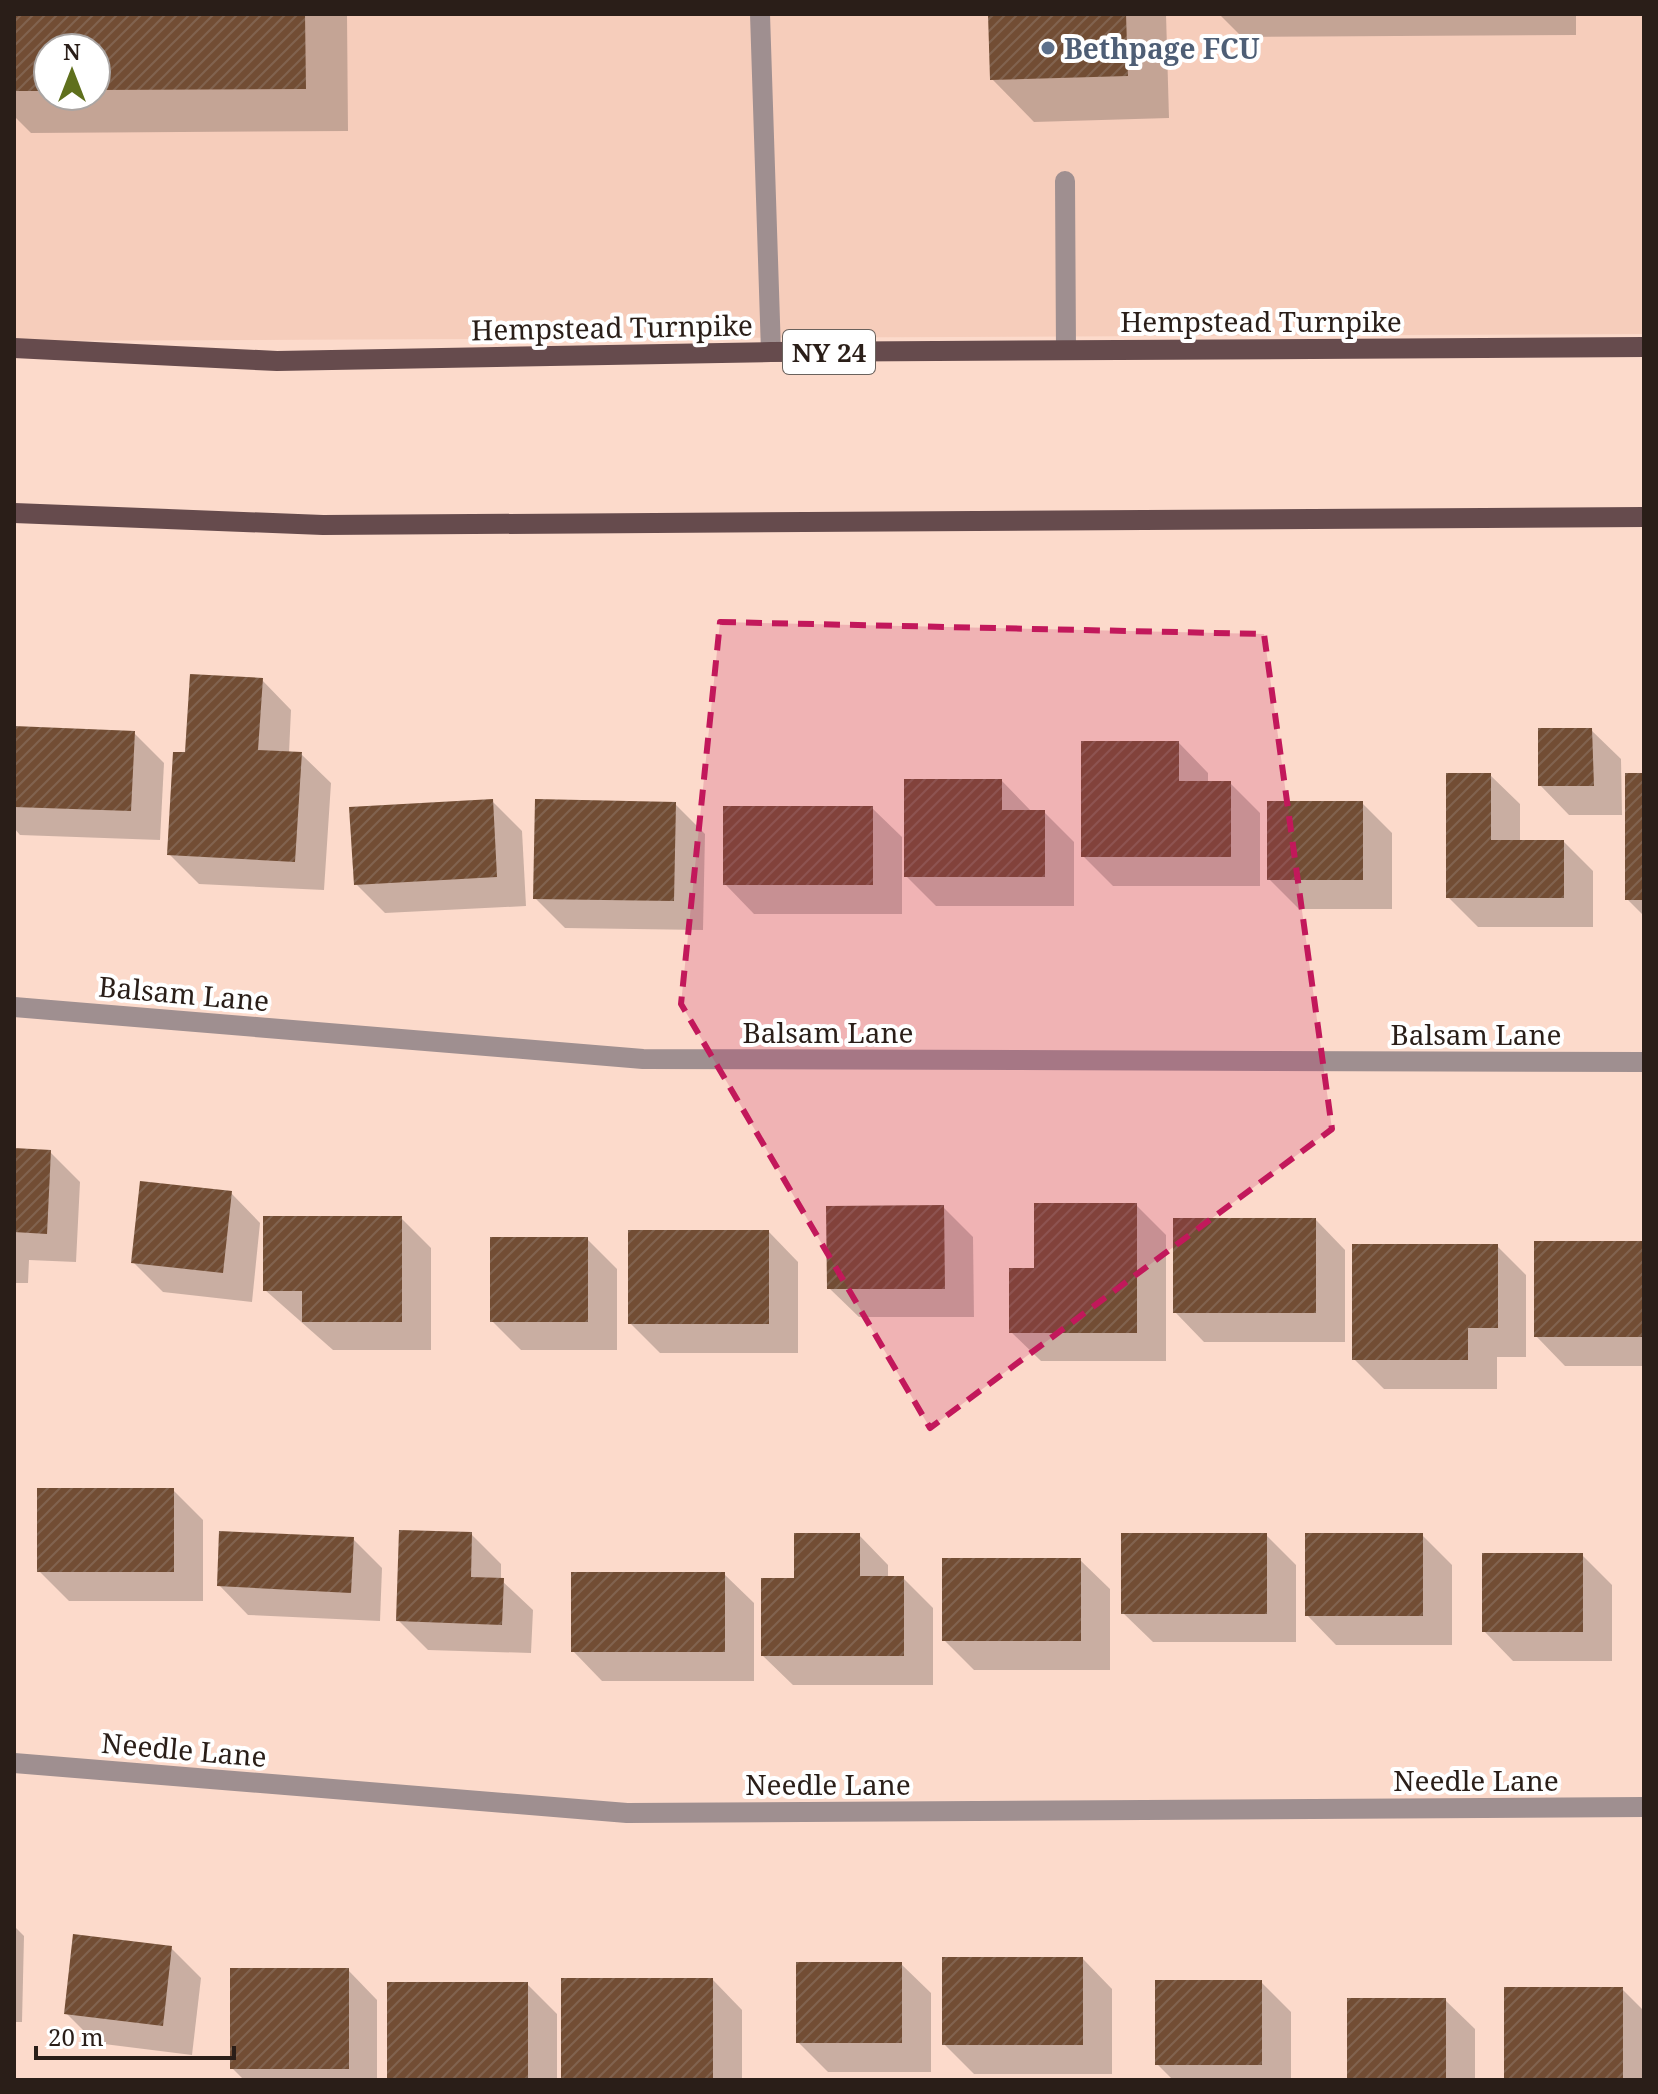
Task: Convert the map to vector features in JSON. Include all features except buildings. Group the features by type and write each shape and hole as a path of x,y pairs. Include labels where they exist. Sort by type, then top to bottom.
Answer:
{"main road":[{"name":"Hempstead Turnpike","path":"14,348 277,361 771,352 1644,347"},
{"path":"14,513 323,525 1644,517"}],"street":[{"path":"760,14 771,352"},
{"path":"1065,181 1066,350"},
{"name":"Balsam Lane","path":"14,1007 643,1059 1644,1062"},
{"name":"Needle Lane","path":"14,1763 627,1813 1644,1807"}],"highlighted area":[{"path":"720,622 1264,634 1332,1129 930,1428 681,1004"}],"shaded area":[{"path":"14,14 1644,14 1644,334 14,341"}],"place":[{"name":"Bethpage FCU","path":"1048,48"}]}
